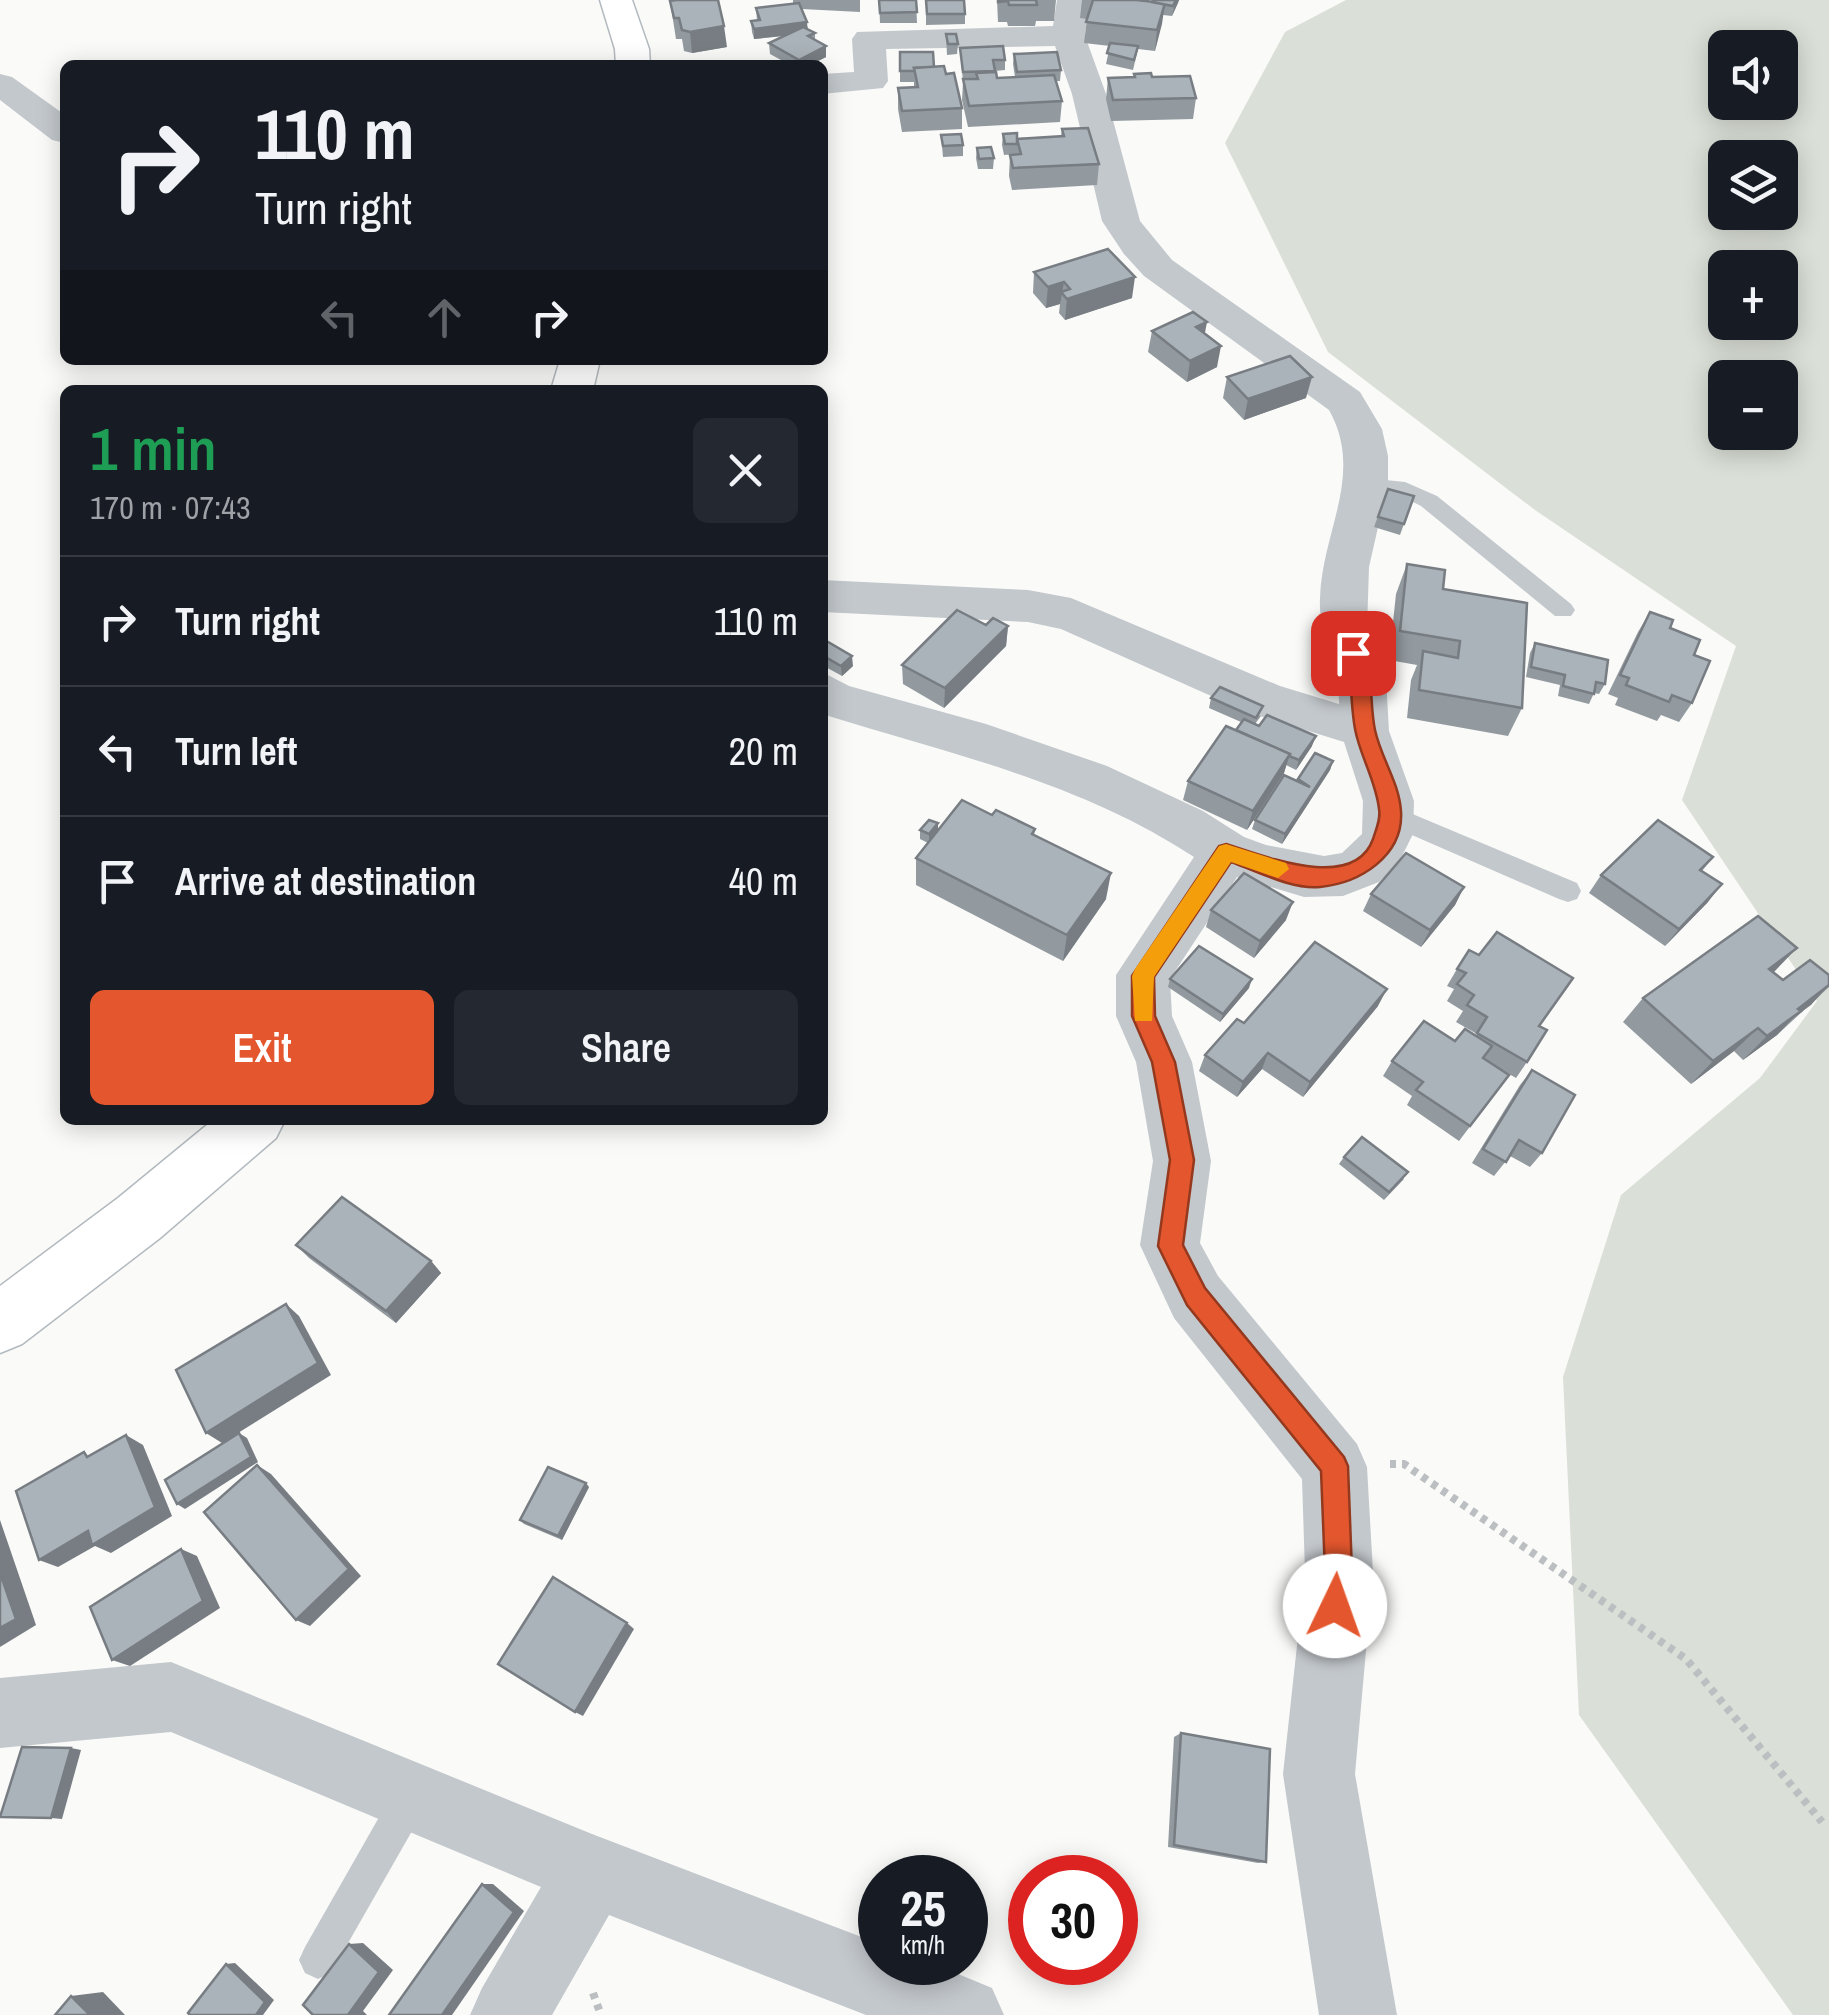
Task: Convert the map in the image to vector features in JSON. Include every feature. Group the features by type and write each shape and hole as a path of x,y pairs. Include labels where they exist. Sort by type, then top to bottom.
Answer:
{"main road":[{"path":"616,0 632,60"},
{"path":"0,1323 139,1218 250,1125"}],"street":[{"path":"828,84 871,82 869,39 1071,18 1121,221 1138,246 1158,268 1344,401 1365,438 1369,458 1366,486 1342,576 1344,630 1362,677 1365,730 1385,783 1391,815 1379,851 1366,864 1320,878 1298,876 1226,852 1190,825 1067,772 951,730 834,700 828,695"},
{"path":"0,84 60,128"},
{"path":"828,596 1028,606 1071,615 1264,698 1365,730"},
{"path":"1226,852 1143,976 1144,1016 1164,1062 1182,1160 1170,1246 1196,1296 1334,1466 1338,1572 1318,1774 1358,2015"},
{"path":"0,1712 171,1697 592,1871 964,2015"},
{"path":"508,2015 592,1871"}],"lane":[{"path":"1366,486 1404,489 1430,502 1564,610"},
{"path":"1391,815 1568,891"},
{"path":"318,1960 411,1796"}],"path":[{"path":"1334,1466 1404,1464 1686,1659 1822,1822"}],"shaded area":[{"path":"1346,0 1829,0 1829,2015 1793,2015 1579,1715 1563,1377 1621,1195 1760,1078 1817,1001 1682,800 1736,646 1535,510 1328,352 1225,143 1285,32"}],"building":[{"path":"718,0 724,26 682,30 670,1"},
{"path":"879,0 916,0 917,12 880,13"},
{"path":"926,0 964,0 965,14 927,14"},
{"path":"998,0 1036,0 1037,5 1009,5 1008,1"},
{"path":"1093,0 1165,3 1157,30 1086,22"},
{"path":"1153,0 1176,0 1173,6"},
{"path":"799,3 807,22 754,29 751,21 760,20 756,8"},
{"path":"803,27 815,33 808,36 826,46 799,60 769,43"},
{"path":"946,34 956,34 958,44 948,44"},
{"path":"1110,43 1138,46 1134,60 1107,53"},
{"path":"1003,46 1005,60 993,60 995,71 963,72 960,48"},
{"path":"900,52 933,52 934,67 900,71"},
{"path":"1057,52 1061,70 1017,72 1014,54"},
{"path":"944,66 946,74 954,73 962,108 902,111 898,88 918,87 914,68"},
{"path":"996,72 997,78 1054,75 1062,101 969,106 963,79 978,79 976,73"},
{"path":"1151,73 1152,77 1190,76 1196,98 1113,100 1108,78"},
{"path":"1088,128 1099,164 1013,168 1010,155 1021,154 1017,139 1064,136 1062,129"},
{"path":"1017,133 1017,144 1005,144 1003,134"},
{"path":"961,134 963,145 943,146 941,135"},
{"path":"991,147 994,158 979,159 977,148"},
{"path":"1108,249 1135,277 1067,299 1061,292 1070,289 1064,282 1048,287 1034,272"},
{"path":"1193,312 1207,322 1196,327 1221,346 1190,361 1152,331"},
{"path":"1290,356 1312,377 1248,399 1227,377"},
{"path":"1388,489 1414,496 1404,524 1378,517"},
{"path":"1407,564 1445,570 1443,589 1527,603 1522,708 1419,690 1423,651 1458,658 1460,641 1400,631"},
{"path":"957,610 986,625 993,618 1008,626 945,688 902,665"},
{"path":"1650,612 1673,620 1670,628 1700,640 1694,655 1710,661 1692,703 1672,695 1669,702 1626,685 1629,678 1620,675"},
{"path":"828,642 852,656 841,666 828,658"},
{"path":"1535,643 1608,660 1605,684 1596,682 1594,694 1563,686 1565,675 1531,667"},
{"path":"1220,687 1263,706 1256,718 1211,698"},
{"path":"1267,715 1316,736 1299,760 1236,730 1244,719 1259,726"},
{"path":"1226,726 1290,754 1253,811 1188,781"},
{"path":"1315,753 1333,761 1285,834 1255,820 1284,775 1310,787 1298,779"},
{"path":"962,800 992,815 996,810 1035,829 1032,834 1111,873 1067,935 916,858"},
{"path":"929,820 938,823 929,834 920,830"},
{"path":"1658,820 1713,857 1700,870 1722,884 1679,929 1601,875"},
{"path":"1406,853 1464,887 1430,930 1371,894"},
{"path":"1244,873 1293,902 1260,941 1211,910"},
{"path":"1758,916 1797,948 1769,969 1783,980 1810,960 1829,975 1829,985 1767,1036 1758,1028 1713,1061 1643,998"},
{"path":"1497,932 1573,978 1539,1026 1547,1030 1527,1062 1477,1033 1487,1017 1467,1005 1474,995 1457,984 1466,973 1457,969 1469,950 1479,955"},
{"path":"1315,942 1387,989 1310,1082 1268,1053 1243,1082 1205,1055 1237,1019 1244,1023"},
{"path":"1199,946 1252,979 1223,1014 1170,979"},
{"path":"1424,1021 1455,1041 1465,1029 1492,1046 1483,1058 1509,1075 1470,1126 1416,1090 1423,1082 1392,1061"},
{"path":"1532,1070 1575,1095 1542,1153 1519,1140 1506,1162 1483,1149"},
{"path":"1362,1137 1408,1172 1389,1192 1344,1157"},
{"path":"342,1197 431,1261 386,1311 296,1245"},
{"path":"286,1304 318,1363 206,1433 176,1370"},
{"path":"239,1433 251,1457 177,1504 165,1480"},
{"path":"126,1435 155,1507 92,1545 88,1531 39,1560 16,1491 84,1452 87,1457"},
{"path":"257,1465 349,1569 296,1620 204,1512"},
{"path":"548,1467 586,1483 558,1536 520,1520"},
{"path":"181,1549 203,1601 112,1660 90,1607"},
{"path":"0,1573 16,1619 0,1628"},
{"path":"553,1577 627,1623 575,1712 498,1664"},
{"path":"1181,1733 1270,1749 1266,1862 1174,1845"},
{"path":"22,1747 71,1748 51,1818 0,1817"},
{"path":"482,1884 514,1912 442,2015 389,2015"},
{"path":"349,1944 379,1972 348,2015 313,2015 303,2005"},
{"path":"226,1964 265,2002 256,2015 190,2015 188,2013"},
{"path":"71,1996 90,2015 55,2015"}],"slow traffic":[{"path":"1143,1014 1143,976 1226,852 1278,869"}],"route":[{"path":"1335,1606 1338,1572 1334,1466 1196,1296 1170,1246 1182,1160 1164,1062 1144,1016 1142,999 1143,976 1226,852 1298,876 1320,878 1366,864 1379,851 1388,834 1391,815 1385,783 1365,730 1362,677 1353,653"}]}
